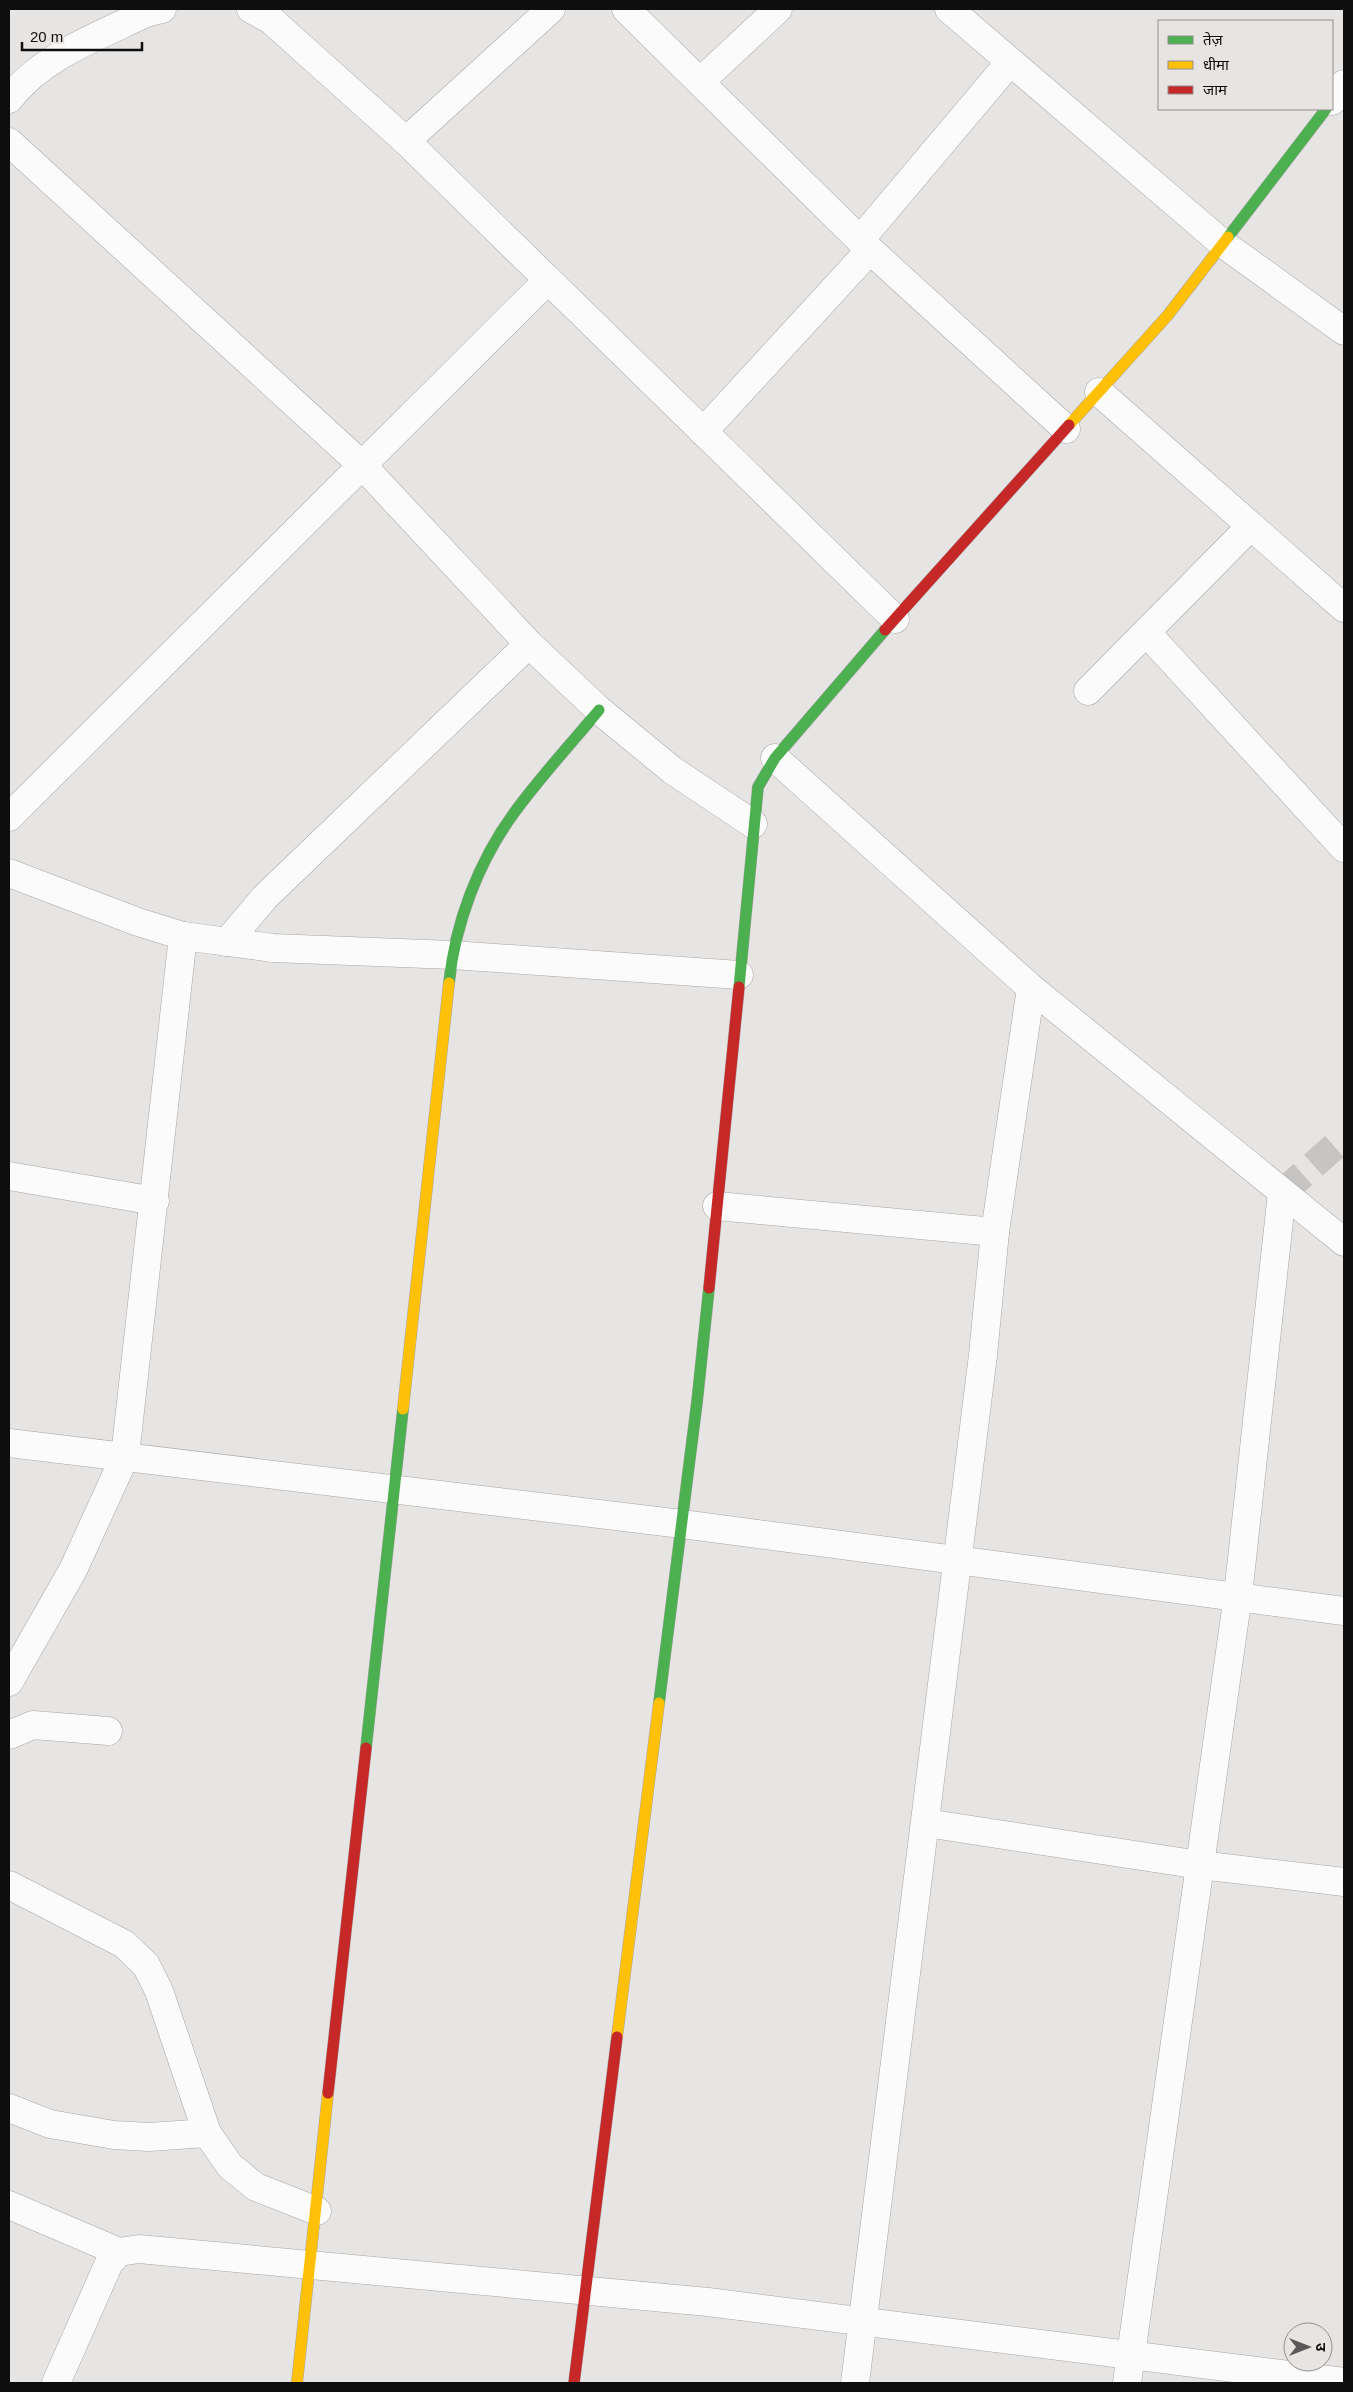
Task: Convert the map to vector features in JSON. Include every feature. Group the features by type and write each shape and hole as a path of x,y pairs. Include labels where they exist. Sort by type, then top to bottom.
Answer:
{"street":[{"path":"9,99 19,85 58,57 146,13 162,9"},
{"path":"251,9 271,20 406,141 895,619"},
{"path":"406,141 551,9"},
{"path":"626,9 865,245 1066,429"},
{"path":"700,82 778,9"},
{"path":"949,9 1222,243 1344,331"},
{"path":"703,432 865,245 1010,62"},
{"path":"1333,100 1344,84"},
{"path":"574,2383 682,1524 717,1206 758,788 775,758 895,619 1168,314 1325,110"},
{"path":"9,142 362,465 529,644 599,710 672,770 753,824"},
{"path":"9,817 548,280"},
{"path":"1099,392 1344,608"},
{"path":"1088,691 1251,526"},
{"path":"1146,632 1344,848"},
{"path":"227,942 279,883 529,644"},
{"path":"297,2383 452,955 477,876 513,814 599,710"},
{"path":"775,758 1031,988 1282,1194 1344,1242"},
{"path":"9,873 138,922 183,936 273,948 452,955 739,975"},
{"path":"9,1682 73,1570 125,1456 155,1201 183,936"},
{"path":"855,2383 926,1823 995,1232 1031,988"},
{"path":"9,1176 155,1201"},
{"path":"1127,2383 1238,1595 1282,1194"},
{"path":"717,1206 995,1232"},
{"path":"9,1443 682,1524 1238,1595 1344,1611"},
{"path":"9,1735 33,1725 108,1731"},
{"path":"926,1823 1200,1866 1344,1882"},
{"path":"9,1885 124,1944 146,1965 159,1991 206,2133 230,2166 256,2186 317,2211"},
{"path":"9,2108 50,2124 114,2135 149,2137 206,2133"},
{"path":"9,2205 119,2252 139,2249 163,2250 586,2290 862,2320 1344,2382"},
{"path":"56,2383 109,2263 119,2252"}],"tunnel":[{"path":"1282,1193 1344,1138"}],"traffic: fast":[{"path":"1228,237 1325,110"},
{"path":"739,987 758,787 775,758 885,630"},
{"path":"449,983 452,961 463,916 470,894 490,852 514,813 599,710"},
{"path":"659,1703 697,1402 709,1288"},
{"path":"366,1748 403,1409"}],"traffic: slow":[{"path":"1069,425 1168,315 1228,237"},
{"path":"403,1409 449,983"},
{"path":"617,2037 659,1703"},
{"path":"297,2383 328,2093"}],"traffic: jam":[{"path":"885,630 1069,425"},
{"path":"709,1288 739,987"},
{"path":"328,2093 366,1748"},
{"path":"574,2383 617,2037"}]}
